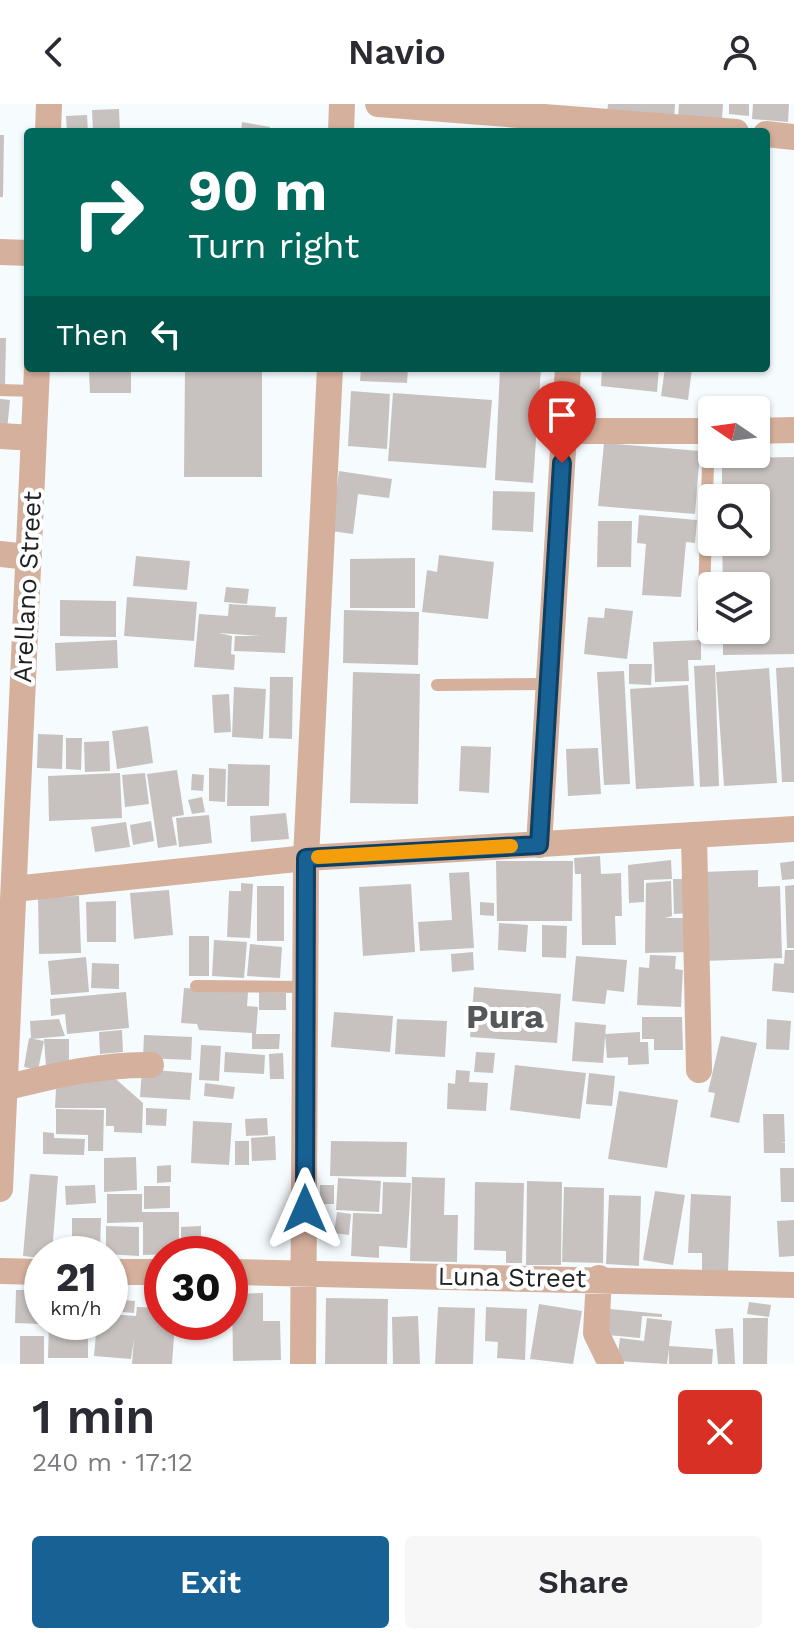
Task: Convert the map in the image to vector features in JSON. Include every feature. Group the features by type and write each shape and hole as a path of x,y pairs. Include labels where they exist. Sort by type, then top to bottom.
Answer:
{"street":[{"path":"48,128 49,104"},
{"path":"341,128 342,104"},
{"path":"378,104 583,126 634,128"},
{"path":"770,134 794,137"},
{"path":"0,252 24,253"},
{"path":"303,1364 306,858 330,372"},
{"path":"539,845 568,372"},
{"name":"Arellano Street","path":"0,1189 37,379"},
{"path":"770,431 794,430"},
{"path":"564,431 698,431"},
{"path":"0,436 34,438"},
{"path":"0,554 29,557"},
{"path":"14,889 306,858 794,829"},
{"path":"694,835 699,1070"},
{"path":"3,1093 75,1070 119,1064 151,1065"},
{"path":"0,1271 24,1272"},
{"name":"Luna Street","path":"248,1272 599,1278 794,1285"},
{"path":"599,1278 596,1333 611,1364"}],"lane":[{"path":"0,390 37,379"},
{"path":"705,572 709,468"},
{"path":"437,685 549,684"},
{"path":"196,986 306,987"}],"building":[{"path":"608,104 675,104 674,120 607,114"},
{"path":"679,104 723,104 722,119 678,117"},
{"path":"729,104 749,104 749,116 729,114"},
{"path":"753,104 789,104 788,122 752,119"},
{"path":"119,109 120,128 93,128 92,110"},
{"path":"87,115 88,128 67,128 66,116"},
{"path":"242,122 270,127 270,128 241,128"},
{"path":"0,135 4,135 3,197 0,197"},
{"path":"0,338 6,338 5,385 0,385"},
{"path":"89,372 131,372 131,393 90,393"},
{"path":"185,372 262,372 262,477 184,477"},
{"path":"361,372 408,372 407,383 360,381"},
{"path":"500,372 541,372 533,483 495,480"},
{"path":"602,372 659,372 657,392 601,386"},
{"path":"664,372 692,372 688,400 661,396"},
{"path":"351,391 390,394 387,449 348,446"},
{"path":"393,393 492,400 486,468 388,461"},
{"path":"0,399 10,400 7,430 0,429"},
{"path":"604,443 698,451 695,514 598,506"},
{"path":"770,457 794,457 794,654 723,655 723,644 770,644 770,572 723,572 722,556 770,556 770,484 722,484 722,468 770,468"},
{"path":"339,471 392,479 389,498 358,494 353,534 331,531"},
{"path":"493,491 535,492 533,532 492,530"},
{"path":"639,515 697,520 695,543 686,542 681,597 642,595 646,544 637,543"},
{"path":"598,521 632,521 631,567 597,567"},
{"path":"439,555 494,562 488,619 422,612 427,570 437,572"},
{"path":"136,556 190,561 187,590 133,586"},
{"path":"415,558 415,608 350,608 350,559"},
{"path":"226,587 249,589 247,604 224,602"},
{"path":"127,597 197,602 194,641 124,636"},
{"path":"60,600 116,601 116,637 60,636"},
{"path":"229,604 276,607 275,617 287,617 285,653 234,651 235,636 260,636 219,633 232,636 234,670 194,667 199,614 228,616"},
{"path":"605,608 633,611 627,659 584,654 588,617 604,618"},
{"path":"344,610 419,612 418,665 343,663"},
{"path":"117,640 118,668 56,671 55,643"},
{"path":"698,640 701,660 688,660 689,681 655,682 653,642"},
{"path":"629,664 652,664 651,685 629,684"},
{"path":"715,665 719,786 700,787 694,666"},
{"path":"794,667 794,782 782,782 776,668"},
{"path":"769,668 777,783 724,786 716,672"},
{"path":"624,671 630,784 604,785 597,672"},
{"path":"353,672 420,674 418,804 350,803"},
{"path":"270,677 293,677 292,739 269,738"},
{"path":"688,685 694,786 636,789 630,689"},
{"path":"234,687 266,689 263,739 232,737"},
{"path":"229,694 231,732 214,733 212,695"},
{"path":"148,726 153,763 117,769 112,731"},
{"path":"38,734 63,735 62,769 37,768"},
{"path":"66,738 82,738 81,770 66,769"},
{"path":"109,741 110,771 85,772 84,742"},
{"path":"461,746 491,747 489,793 459,791"},
{"path":"598,748 601,794 568,796 566,749"},
{"path":"228,764 270,765 269,806 227,806"},
{"path":"209,768 226,769 225,802 209,801"},
{"path":"177,770 184,815 172,817 177,845 158,848 147,774"},
{"path":"120,773 122,818 49,821 48,776"},
{"path":"145,773 149,804 125,807 122,775"},
{"path":"192,774 204,775 203,791 191,790"},
{"path":"202,797 205,812 192,814 188,800"},
{"path":"286,813 289,839 251,842 250,816"},
{"path":"209,815 212,843 179,847 176,818"},
{"path":"151,821 154,841 133,845 130,825"},
{"path":"126,822 130,847 95,852 91,827"},
{"path":"600,856 601,874 621,873 622,916 615,916 616,945 582,945 581,874 575,874 574,858"},
{"path":"671,860 672,879 644,880 644,902 629,903 628,865"},
{"path":"496,861 573,861 572,921 497,921"},
{"path":"794,861 794,879 782,880 780,863"},
{"path":"758,870 758,887 780,886 782,958 705,961 702,872"},
{"path":"469,872 474,948 420,951 418,922 452,920 449,873"},
{"path":"673,879 689,879 691,913 674,914"},
{"path":"671,881 672,916 665,918 690,918 691,952 645,953 646,883"},
{"path":"241,883 253,884 250,938 227,937 229,891 241,891"},
{"path":"411,884 415,952 363,956 359,887"},
{"path":"794,885 794,948 787,948 785,886"},
{"path":"257,886 284,886 284,941 257,941"},
{"path":"169,890 173,935 134,939 130,893"},
{"path":"79,896 81,953 39,954 38,897"},
{"path":"116,901 116,942 87,942 86,902"},
{"path":"480,902 494,903 494,916 480,915"},
{"path":"499,923 528,925 526,952 498,950"},
{"path":"542,925 567,926 566,958 542,957"},
{"path":"189,936 209,936 209,976 189,976"},
{"path":"214,940 247,942 244,978 212,976"},
{"path":"250,944 282,947 280,978 247,976"},
{"path":"785,950 794,950 794,993 772,991 774,963 784,964"},
{"path":"473,952 474,970 452,972 451,954"},
{"path":"650,955 676,956 675,969 683,970 681,1007 637,1005 639,967 649,968"},
{"path":"576,956 627,960 624,992 607,990 605,1004 572,1001"},
{"path":"86,957 89,992 51,995 48,961"},
{"path":"92,963 119,964 119,989 91,988"},
{"path":"474,987 561,994 557,1043 470,1037"},
{"path":"184,988 248,992 247,1006 258,1007 256,1034 280,1034 279,1049 252,1049 252,1033 199,1030 197,1024 181,1023"},
{"path":"126,992 129,1028 67,1034 65,1014 51,1016 50,999"},
{"path":"259,992 286,993 286,1010 259,1010"},
{"path":"334,1012 393,1016 390,1052 331,1047"},
{"path":"642,1017 682,1017 683,1050 654,1050 654,1039 642,1039"},
{"path":"59,1019 65,1036 31,1039 30,1021"},
{"path":"397,1019 447,1021 445,1057 395,1054"},
{"path":"767,1019 791,1021 789,1050 766,1049"},
{"path":"575,1022 606,1025 603,1063 572,1061"},
{"path":"122,1030 123,1052 100,1054 99,1032"},
{"path":"640,1032 640,1042 648,1042 649,1064 628,1065 628,1057 607,1058 605,1034"},
{"path":"144,1035 192,1037 191,1060 143,1058"},
{"path":"721,1036 757,1043 739,1123 710,1117 715,1093 708,1092"},
{"path":"29,1038 44,1041 38,1070 24,1067"},
{"path":"44,1039 69,1039 69,1067 46,1068"},
{"path":"201,1045 221,1046 219,1081 199,1080"},
{"path":"225,1052 265,1055 264,1074 224,1072"},
{"path":"476,1052 495,1053 493,1073 474,1072"},
{"path":"283,1053 284,1079 270,1079 269,1054"},
{"path":"515,1065 586,1073 580,1119 510,1110"},
{"path":"142,1069 192,1073 190,1100 140,1097"},
{"path":"456,1070 470,1071 469,1082 488,1083 486,1111 447,1109 448,1083 455,1084"},
{"path":"589,1073 615,1076 612,1106 586,1104"},
{"path":"110,1074 143,1103 142,1133 114,1132 114,1126 106,1126 106,1108 55,1108 56,1089"},
{"path":"205,1083 235,1087 233,1099 204,1096"},
{"path":"619,1091 678,1100 667,1168 608,1159"},
{"path":"146,1108 167,1109 166,1126 146,1125"},
{"path":"56,1109 104,1110 103,1151 88,1151 88,1135 56,1134"},
{"path":"763,1114 784,1114 785,1142 782,1143 785,1143 785,1153 764,1153"},
{"path":"267,1118 268,1135 246,1136 245,1119"},
{"path":"193,1121 232,1123 229,1165 191,1163"},
{"path":"43,1132 54,1133 54,1138 85,1139 84,1155 43,1154"},
{"path":"275,1136 276,1160 252,1161 251,1138"},
{"path":"235,1141 249,1141 249,1165 235,1165"},
{"path":"331,1141 407,1142 406,1177 330,1176"},
{"path":"136,1157 137,1190 104,1192 104,1158"},
{"path":"171,1165 171,1182 157,1183 157,1166"},
{"path":"780,1168 794,1168 794,1202 781,1202"},
{"path":"30,1174 58,1176 53,1236 25,1236"},
{"path":"412,1177 445,1178 444,1215 458,1215 457,1262 410,1261"},
{"path":"338,1178 381,1181 379,1212 336,1210"},
{"path":"527,1181 562,1182 561,1265 526,1265"},
{"path":"383,1182 411,1183 407,1248 379,1246 379,1258 351,1256 353,1213 382,1214"},
{"path":"475,1182 524,1183 522,1263 506,1263 506,1251 474,1250"},
{"path":"95,1185 96,1203 66,1205 65,1186"},
{"path":"320,1185 334,1185 334,1204 320,1204"},
{"path":"144,1186 170,1186 170,1208 144,1209"},
{"path":"564,1187 604,1188 603,1263 562,1262"},
{"path":"655,1191 685,1195 673,1265 643,1260"},
{"path":"107,1194 142,1194 142,1212 179,1212 179,1236 144,1236 143,1255 143,1222 107,1223"},
{"path":"691,1194 731,1196 728,1272 702,1271 702,1253 688,1253"},
{"path":"609,1195 641,1196 639,1266 606,1264"},
{"path":"337,1212 351,1214 349,1235 334,1233"},
{"path":"72,1218 101,1218 100,1236 72,1236"},
{"path":"794,1220 794,1256 779,1257 777,1221"},
{"path":"106,1226 139,1227 139,1256 128,1255 128,1236 106,1236"},
{"path":"201,1226 201,1236 181,1236 181,1227"},
{"path":"16,1290 24,1290 24,1323 15,1323"},
{"path":"248,1293 263,1293 263,1321 280,1321 281,1360 233,1361 233,1340 248,1340"},
{"path":"326,1298 388,1299 387,1364 325,1364"},
{"path":"128,1300 135,1301 134,1313 128,1312"},
{"path":"749,1302 771,1305 769,1317 747,1314"},
{"path":"539,1304 582,1311 573,1364 530,1359"},
{"path":"137,1307 144,1307 144,1340 174,1340 172,1364 132,1364 134,1339 131,1359 94,1356 95,1340 128,1340 128,1315 136,1316"},
{"path":"438,1307 475,1308 473,1364 435,1364"},
{"path":"486,1307 527,1309 525,1360 497,1358 498,1342 485,1341"},
{"path":"610,1309 662,1314 662,1317 642,1316 640,1338 608,1335"},
{"path":"418,1316 420,1364 393,1364 392,1317"},
{"path":"647,1318 672,1321 669,1346 713,1349 712,1364 669,1364 669,1349 667,1364 617,1361 620,1338 644,1341"},
{"path":"743,1318 768,1318 767,1364 743,1364"},
{"path":"733,1328 735,1364 718,1364 715,1329"},
{"path":"20,1336 24,1336 24,1340 44,1340 44,1364 20,1364"},
{"path":"48,1340 88,1340 88,1358 48,1358"}],"slow traffic":[{"path":"318,857 511,846"}],"district":[{"name":"Pura","path":"505,1016"}],"route":[{"path":"305,1209 306,858 539,845 562,463"}]}
